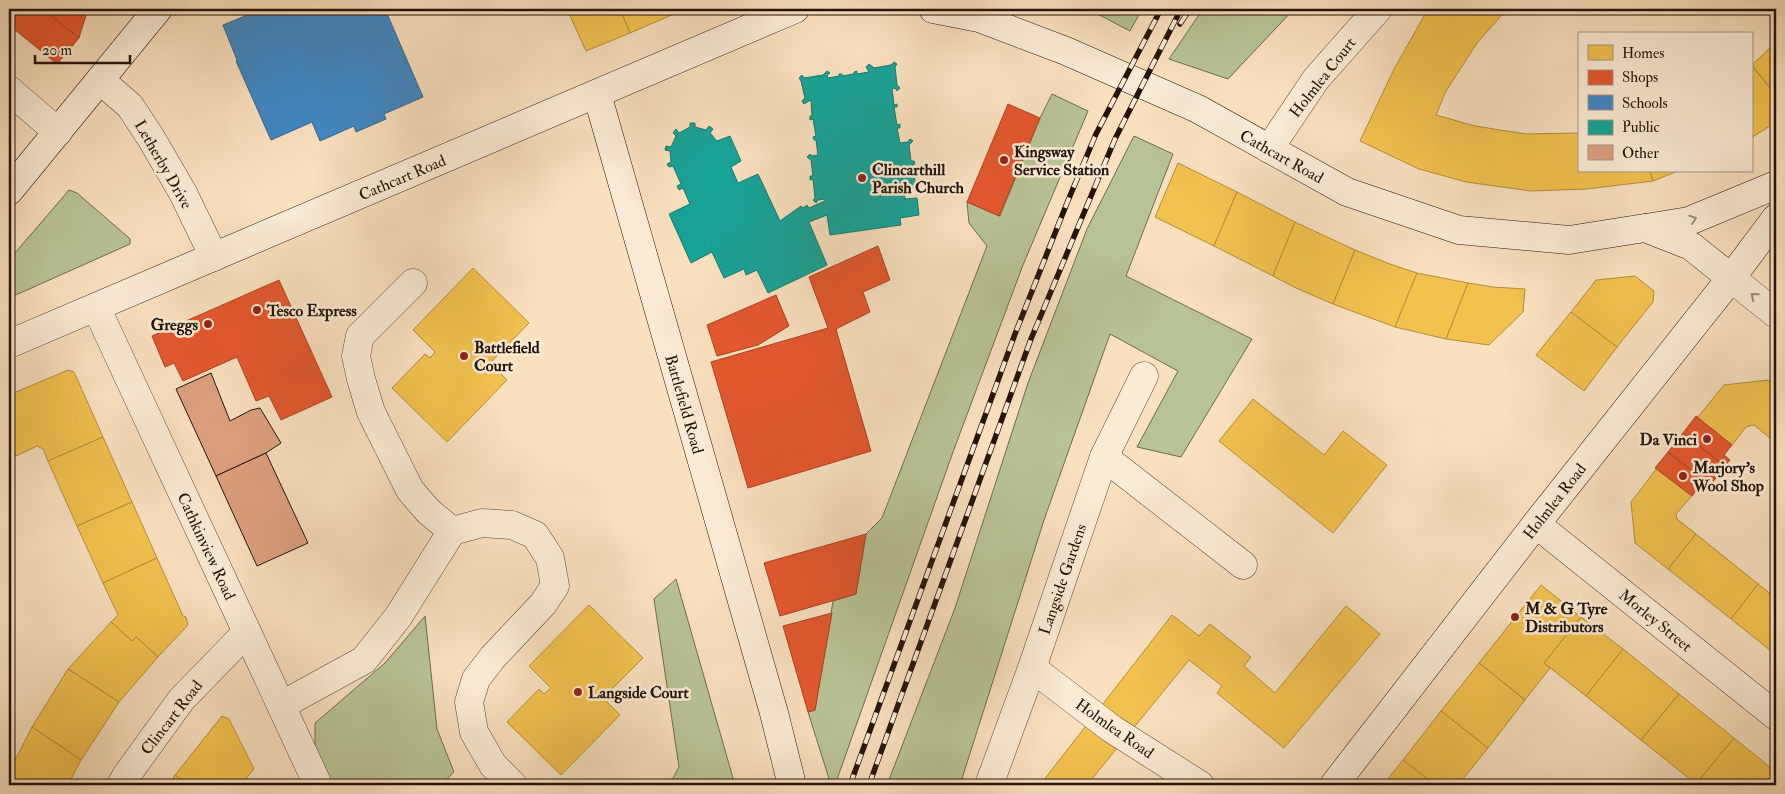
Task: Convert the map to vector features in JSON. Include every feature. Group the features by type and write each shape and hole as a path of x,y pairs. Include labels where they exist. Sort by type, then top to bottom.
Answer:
{"street":[{"path":"9,191 158,9"},
{"name":"Cathcart Road","path":"9,344 795,9"},
{"name":"Cathcart Road","path":"933,9 979,18 1066,51 1198,109 1348,192 1459,230 1569,240 1689,221 1776,184"},
{"name":"Holmlea Court","path":"1269,149 1316,79 1378,9"},
{"name":"Letherby Drive","path":"100,80 130,106 151,138 182,193 214,257"},
{"path":"9,90 58,132"},
{"name":"Battlefield Road","path":"597,94 774,713 792,785"},
{"name":"Holmlea Road","path":"1334,785 1776,218"},
{"path":"1645,228 1691,246 1776,314"},
{"path":"413,283 360,336 356,356 371,412 410,490 428,512 452,531"},
{"name":"Cathkinview Road","path":"96,307 318,785"},
{"name":"Langside Gardens","path":"989,785 1032,668 1104,457 1144,376"},
{"path":"1104,457 1243,566"},
{"path":"282,705 364,660 398,617 452,531 482,523 512,525 535,535 550,558 555,586 543,604 493,657 476,679 469,702 474,732 493,765 514,785"},
{"name":"Morley Street","path":"1536,524 1776,716"},
{"name":"Clincart Road","path":"122,785 126,776 181,700 247,632"},
{"name":"Holmlea Road","path":"1032,668 1112,729 1200,785"},
{"name":"Battlefield Road","path":"774,713 800,785"}],"green space":[{"path":"1088,9 1142,9 1130,31"},
{"path":"1203,9 1294,9 1228,79 1169,59"},
{"path":"1052,94 1088,111 1023,265 953,452 835,785 831,785 808,712 815,710 833,601 856,594 866,534 882,518 987,246 969,223 967,202 1000,216 1040,118"},
{"path":"1134,136 1173,154 1126,276 1252,339 1181,457 1137,447 1178,371 1110,334 1044,520 960,785 887,785 955,608 1028,383 1087,229"},
{"path":"69,190 77,193 128,237 130,244 9,298 9,260"},
{"path":"676,579 735,785 669,785 679,767 654,599"},
{"path":"425,616 437,729 454,772 445,781 448,785 332,785 315,754 315,723 385,663"}],"building: Homes":[{"path":"567,9 620,9 630,33 586,51"},
{"path":"620,9 672,9 674,14 630,33"},
{"path":"672,9 686,9 674,14"},
{"path":"1428,9 1507,9 1477,43 1446,91 1436,115 1475,126 1526,134 1578,133 1578,172 1650,172 1653,181 1587,189 1531,191 1466,182 1419,169 1360,141 1394,69"},
{"path":"1776,42 1776,95 1752,65"},
{"path":"1752,66 1776,95 1776,122 1752,137"},
{"path":"1178,163 1237,192 1214,246 1155,217"},
{"path":"1650,172 1676,172 1653,181"},
{"path":"1237,192 1295,222 1273,276 1214,246"},
{"path":"1295,222 1355,250 1333,304 1273,276"},
{"path":"1355,250 1417,273 1395,327 1333,304"},
{"name":"Battlefield Court","path":"473,268 529,323 490,363 507,380 447,442 392,388 425,354 430,358 435,352 413,330"},
{"path":"1417,273 1468,283 1446,339 1395,327"},
{"path":"1635,276 1654,291 1653,302 1617,347 1571,312 1596,280"},
{"path":"1468,283 1525,289 1523,312 1489,345 1446,339"},
{"path":"1571,312 1617,347 1584,391 1536,355"},
{"path":"68,370 74,372 103,437 48,461 43,449 37,446 16,456 9,439 9,395"},
{"path":"1768,380 1776,387 1776,432 1771,439 1754,425 1746,427 1732,445 1697,418 1724,385"},
{"path":"1253,399 1324,455 1343,431 1387,465 1333,533 1219,441"},
{"path":"103,437 132,502 77,526 48,461"},
{"path":"9,439 16,456 9,459"},
{"path":"1657,468 1692,496 1676,514 1677,519 1696,534 1668,569 1635,543 1631,502"},
{"path":"132,502 157,558 103,583 77,526"},
{"path":"1696,534 1758,584 1731,619 1668,569"},
{"path":"157,558 183,616 186,617 188,625 158,657 136,637 132,641 111,622 118,615 103,583"},
{"path":"1758,584 1776,598 1776,655 1731,619"},
{"path":"1541,585 1581,617 1544,663 1550,668 1525,700 1479,663"},
{"name":"Langside Court","path":"589,605 643,658 603,698 620,715 561,775 507,722 539,689 544,694 551,688 529,666"},
{"path":"1346,606 1380,634 1284,748 1217,693 1222,686 1189,660 1087,785 1040,785 1172,615 1199,636 1210,624 1251,657 1244,666 1275,693"},
{"path":"1581,617 1623,649 1586,696 1544,663"},
{"path":"111,622 132,641 136,637 158,657 119,702 68,669"},
{"path":"1623,649 1679,694 1641,740 1586,696"},
{"path":"1479,663 1525,700 1488,748 1441,711"},
{"path":"68,669 119,702 81,760 32,727"},
{"path":"1679,694 1734,738 1696,784 1641,740"},
{"path":"1441,711 1488,748 1458,785 1435,785 1403,760"},
{"path":"222,716 229,719 254,769 241,785 189,785 175,775"},
{"path":"32,727 81,760 68,785 9,785 9,772"},
{"path":"1734,738 1776,772 1776,780 1770,785 1696,784"},
{"path":"1403,760 1435,785 1383,785"},
{"path":"175,775 189,785 169,785"}],"building: Shops":[{"path":"11,9 43,9 79,38 57,64 9,25 9,11"},
{"path":"43,9 88,9 79,38"},
{"name":"Kingsway Service Station","path":"1008,104 1040,118 999,216 967,202"},
{"path":"878,246 890,280 863,292 870,312 836,329 871,451 748,488 711,362 828,328 809,277"},
{"path":"279,280 332,397 281,420 269,396 256,401 237,357 183,381 174,363 165,367 152,336"},
{"path":"776,295 789,326 758,345 717,356 707,325"},
{"name":"Da Vinci","path":"1696,416 1732,445 1724,455 1730,460 1725,466 1683,433"},
{"path":"1683,433 1725,466 1722,470 1716,465 1710,473 1716,478 1710,485 1668,452"},
{"name":"Marjory’s Wool Shop","path":"1668,452 1710,485 1707,489 1701,484 1692,496 1655,468"},
{"path":"866,534 856,594 780,616 764,563"},
{"path":"832,613 815,710 808,712 783,626"}],"building: Schools":[{"path":"262,9 385,9 423,97 384,114 386,119 356,132 354,126 320,141 312,122 271,140 236,61 223,25"}],"building: Public":[{"name":"Clincarthill Parish Church","path":"894,62 897,64 895,67 897,85 900,88 897,91 895,88 892,89 894,105 897,104 897,107 894,107 897,125 900,124 900,128 897,128 900,143 908,142 910,139 913,141 909,145 911,161 914,161 915,164 912,165 915,181 919,185 916,188 914,186 904,188 905,199 917,198 919,215 900,218 901,225 830,235 827,215 809,222 827,265 768,293 757,270 746,275 744,269 724,278 712,252 691,263 669,214 690,204 683,188 679,190 677,186 681,184 673,166 669,167 667,164 671,162 670,151 665,150 666,146 671,147 676,136 673,133 676,129 679,133 690,127 690,123 695,123 695,127 706,130 709,126 713,129 710,133 717,141 730,136 741,161 731,167 738,183 758,174 780,221 801,206 803,208 807,205 809,208 825,201 825,199 818,200 816,203 813,200 815,198 813,179 810,180 810,176 813,176 811,160 807,157 810,154 812,156 818,155 816,140 813,137 816,136 813,119 810,120 810,116 812,116 811,100 804,104 802,101 805,98 799,78 802,75 804,78 823,75 827,71 830,73 827,75 828,78 839,76 839,74 842,74 842,76 854,74 857,71 857,74 869,72 866,67 869,64 874,68 891,65"}],"building: Other":[{"path":"211,373 230,421 251,410 260,408 281,443 266,453 216,476 176,389"},
{"path":"266,453 308,543 257,566 216,476"}],"railway":[{"path":"850,785 1015,334 1067,203 1096,134 1161,9"},
{"path":"869,785 1031,339 1115,139 1181,9"},
{"path":"1180,24 1190,9"}],"place":[{"name":"Kingsway Service Station","path":"1004,160"},
{"name":"Clincarthill Parish Church","path":"862,178"},
{"name":"Tesco Express","path":"257,310"},
{"name":"Greggs","path":"208,324"},
{"name":"Battlefield Court","path":"464,356"},
{"name":"Da Vinci","path":"1707,439"},
{"name":"Marjory’s Wool Shop","path":"1683,476"},
{"name":"M & G Tyre Distributors","path":"1515,617"},
{"name":"Langside Court","path":"578,692"}]}
